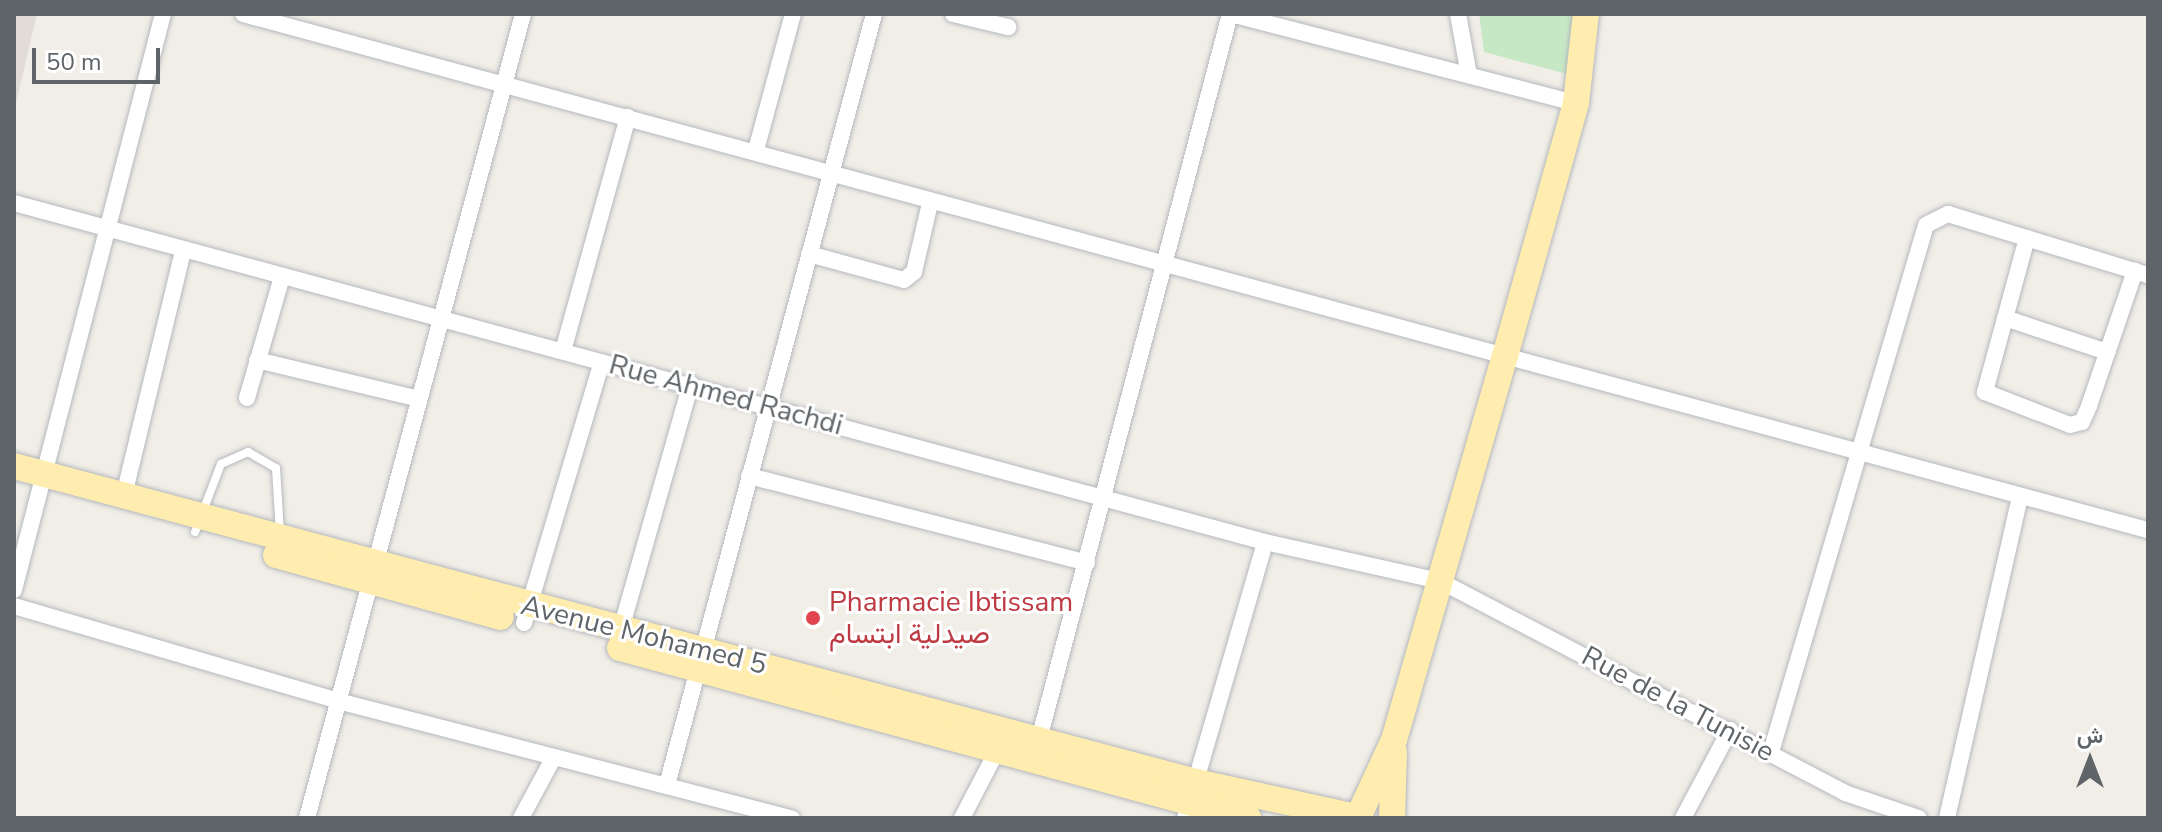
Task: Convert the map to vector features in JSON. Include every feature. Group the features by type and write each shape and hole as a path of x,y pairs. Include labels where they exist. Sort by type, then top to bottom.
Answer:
{"main road":[{"path":"1354,815 1394,740 1576,103 1586,14"},
{"name":"Avenue Mohamed 5","path":"14,466 31,483 198,524 527,615 704,659 1037,749 1248,818"},
{"name":"Avenue Mohamed 5","path":"31,483 124,495 198,524"},
{"name":"Avenue Mohamed 5","path":"527,615 621,629 704,659"},
{"path":"1392,818 1394,740"},
{"name":"Avenue Mohamed 5","path":"1190,800 1274,800 1354,815 1392,818"}],"street":[{"path":"14,590 31,483 163,14"},
{"path":"243,14 756,150 829,176 1505,356 1854,455 2148,528"},
{"path":"307,818 523,14"},
{"path":"756,150 793,14"},
{"path":"667,785 704,659 749,476 874,14"},
{"path":"953,14 1008,27"},
{"path":"1037,749 1108,496 1230,14 1576,103"},
{"path":"1458,14 1469,75"},
{"path":"563,351 628,117"},
{"name":"Rue Ahmed Rachdi","path":"14,203 103,228 182,255 442,317 1108,496 1265,542 1440,581"},
{"path":"809,254 904,280 914,272 930,203"},
{"path":"1771,752 1854,455 1926,225 1948,214 2027,238 2142,273 2076,425 1994,401 1984,386 2027,238"},
{"path":"124,495 182,255"},
{"path":"247,398 281,280"},
{"path":"2005,318 2107,352"},
{"path":"257,360 419,399"},
{"path":"527,615 602,362"},
{"path":"621,629 691,384"},
{"path":"749,476 1087,563"},
{"path":"1947,818 2020,496"},
{"path":"1190,800 1265,542"},
{"name":"Rue de la Tunisie","path":"1440,581 1730,730 1845,793 1919,818"},
{"path":"14,606 338,701 667,785 768,815 792,818"},
{"path":"1683,818 1730,730"},
{"path":"962,818 1002,740"},
{"path":"521,818 554,757"}],"lane":[{"path":"198,524 221,464 236,454 261,454 276,468 280,547"}],"shaded area":[{"path":"14,14 37,14 14,112"}],"green space":[{"path":"1479,14 1579,14 1567,74 1484,52"}],"place":[{"name":"Pharmacie Ibtissam صيدلية ابتسام","path":"813,618"}]}
